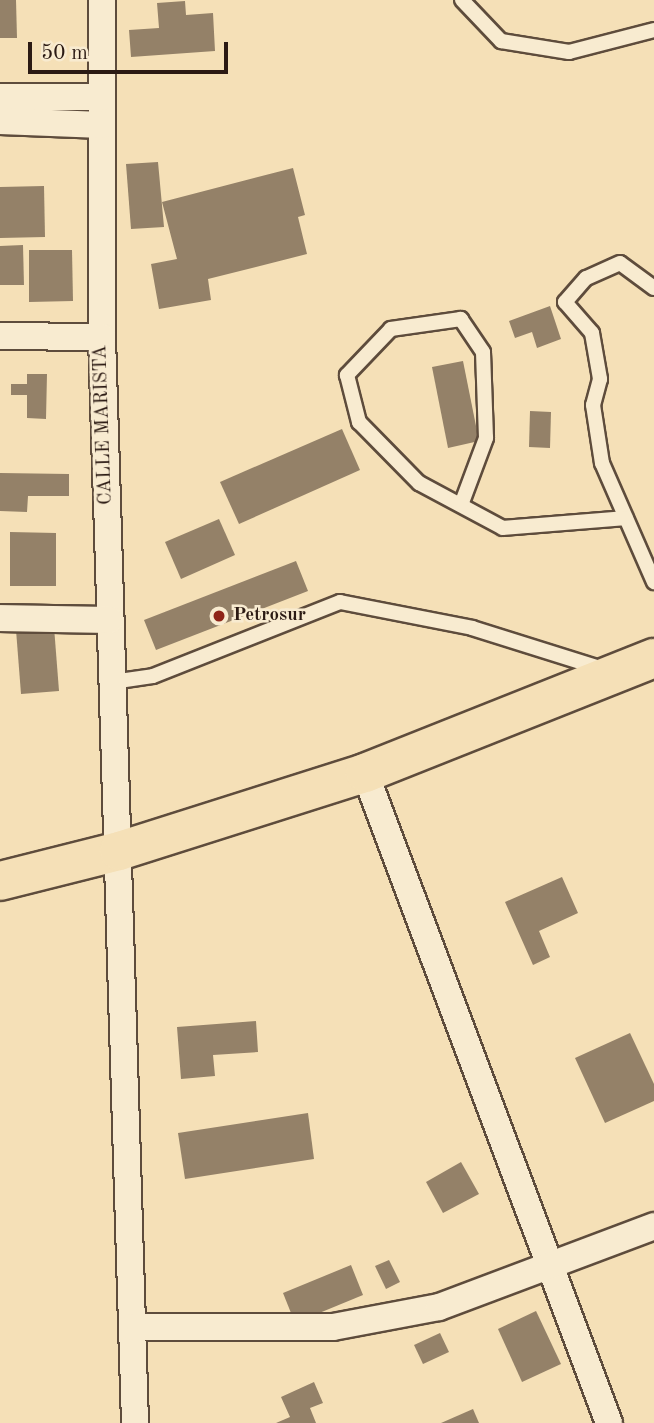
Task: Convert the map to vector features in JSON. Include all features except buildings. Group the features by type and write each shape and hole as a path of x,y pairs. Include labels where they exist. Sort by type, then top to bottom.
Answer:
{"main road":[{"path":"0,881 119,850 365,773 654,658"}],"street":[{"name":"CALLE MARISTA","path":"102,0 102,337 135,1423"},
{"path":"0,97 102,97"},
{"path":"0,121 102,125"},
{"path":"0,336 102,337"},
{"path":"0,618 110,620"},
{"path":"365,773 609,1423"},
{"path":"133,1327 333,1328 439,1307 654,1226"}],"lane":[{"path":"463,0 502,41 555,50 569,52 654,30"},
{"path":"654,288 620,263 586,278 565,302 592,332 600,379 593,405 602,463 654,582"},
{"path":"461,505 486,438 483,352 461,319 391,330 347,375 359,422 419,483 503,528 626,518"},
{"path":"113,682 153,676 340,602 472,628 618,673"}],"place":[{"name":"Petrosur","path":"219,616"}]}
